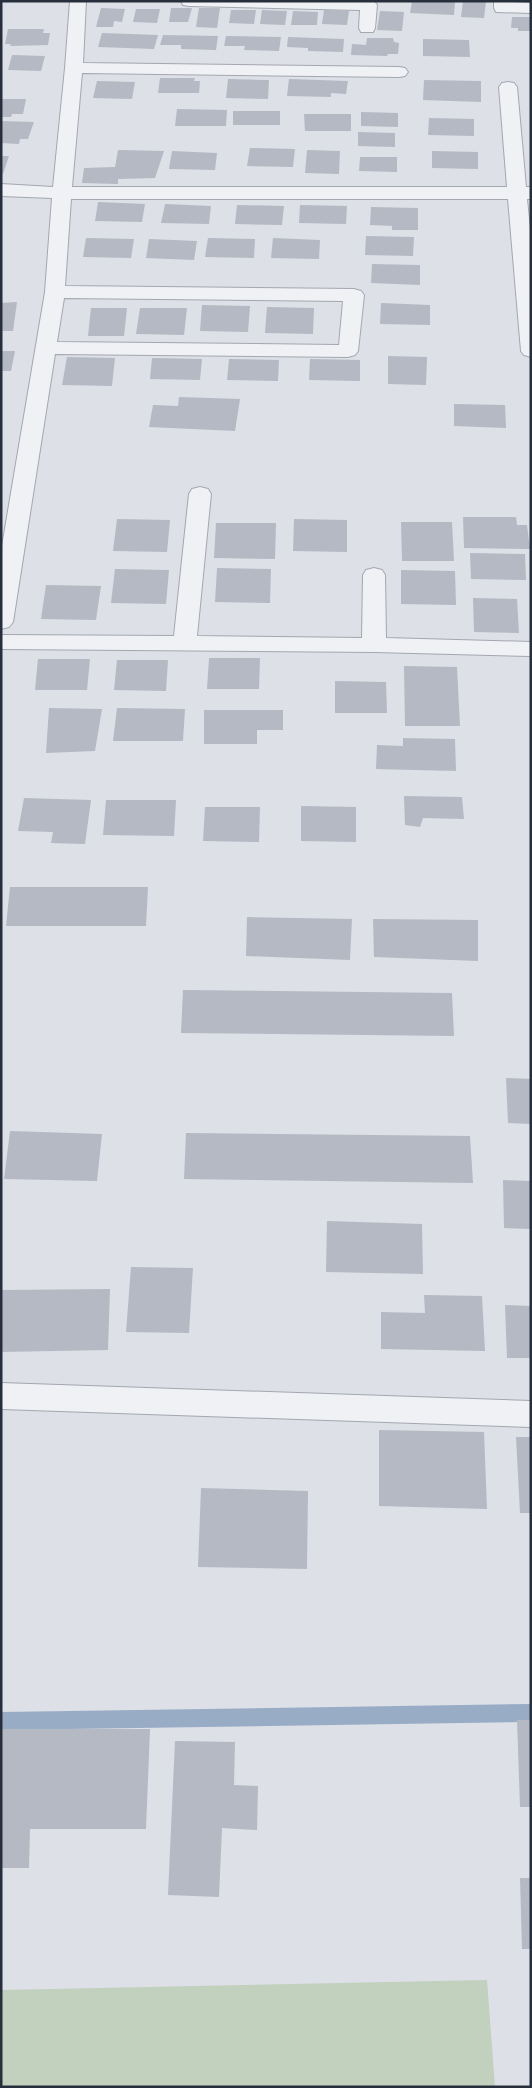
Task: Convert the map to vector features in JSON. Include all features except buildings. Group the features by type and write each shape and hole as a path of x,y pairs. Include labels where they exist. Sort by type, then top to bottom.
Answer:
{"street":[{"path":"1,622 10,520 46,348 55,292 78,1"},
{"path":"189,1 369,4 367,28"},
{"path":"502,1 502,8 531,8"},
{"path":"74,68 399,72"},
{"path":"508,87 524,193 531,351"},
{"path":"1,190 62,193 524,193"},
{"path":"46,348 348,351 354,295 55,292"},
{"path":"185,643 200,494"},
{"path":"374,575 374,645"},
{"path":"1,642 374,645 531,649"},
{"path":"1,1396 531,1414"}],"green space":[{"path":"487,1980 495,2087 1,2087 1,1990"}],"waterway":[{"path":"1,1721 531,1713"}]}
